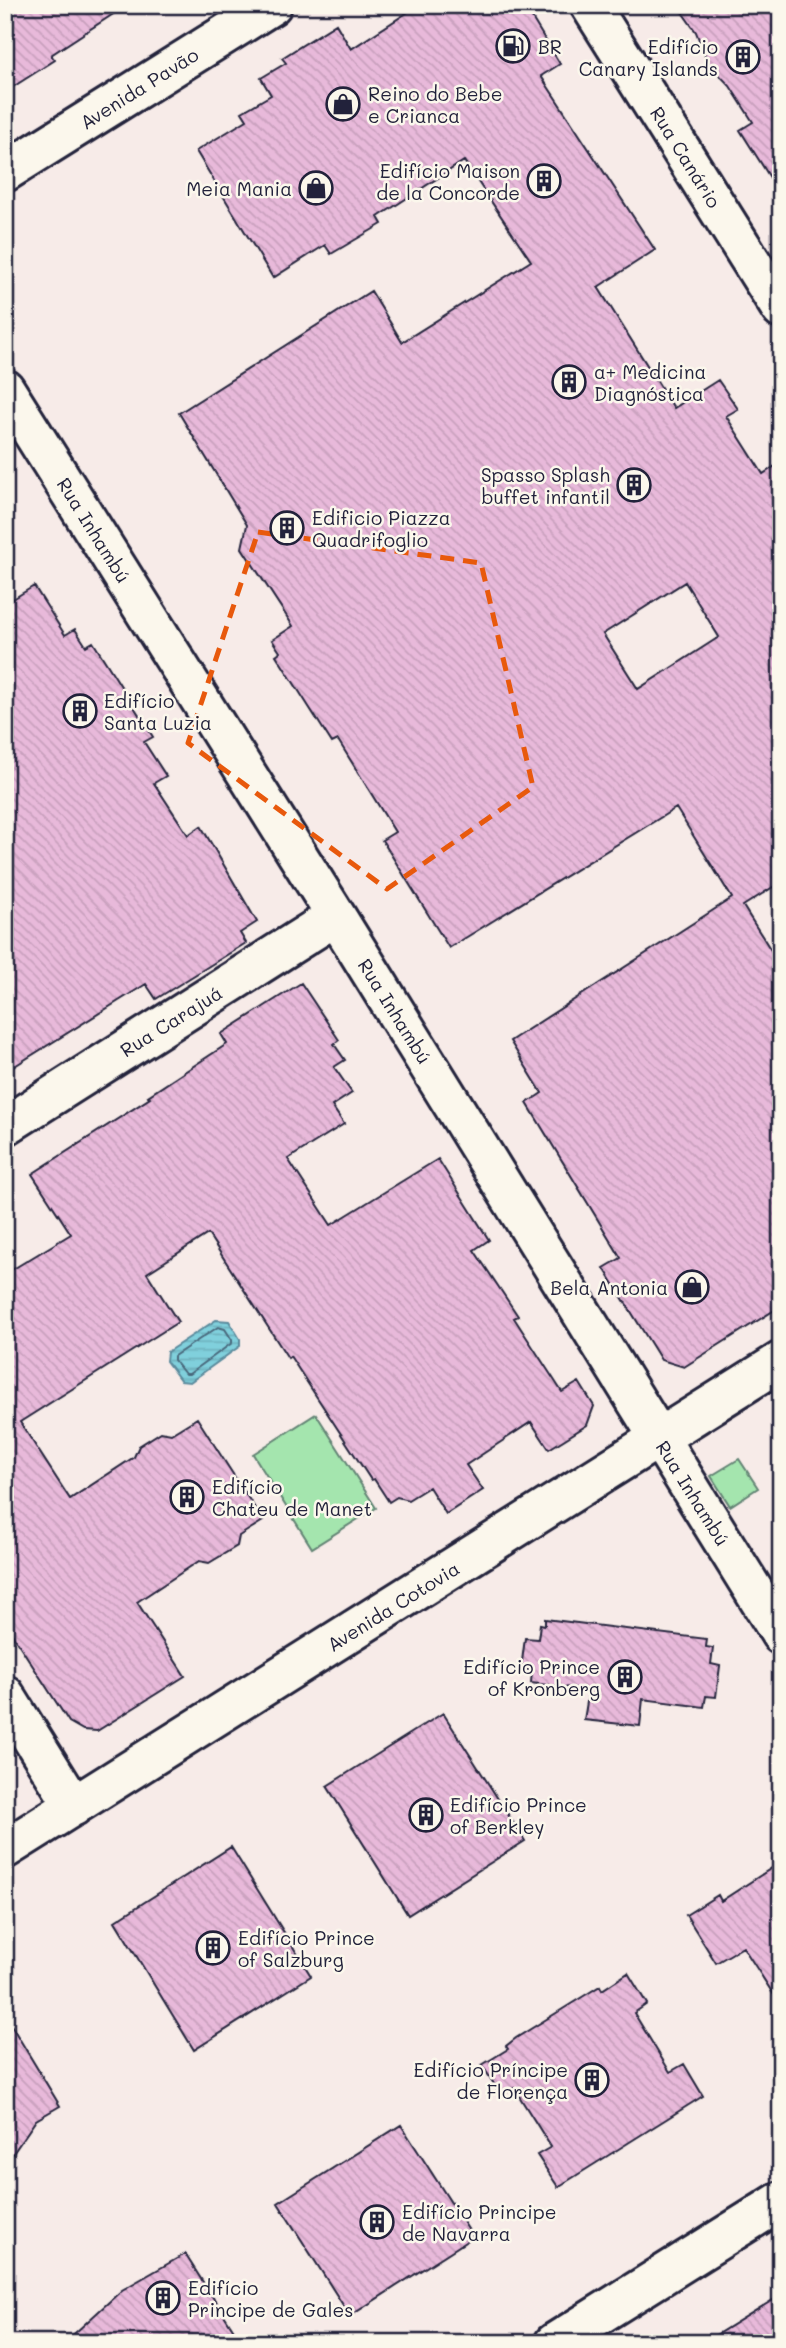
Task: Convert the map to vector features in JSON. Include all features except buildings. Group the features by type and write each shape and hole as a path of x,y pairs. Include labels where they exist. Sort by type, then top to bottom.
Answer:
{"street":[{"name":"Avenida Pavão","path":"5,172 272,5"},
{"name":"Rua Canário","path":"590,5 781,309"},
{"name":"Rua Inhambú","path":"5,389 336,916 781,1634"},
{"name":"Rua Carajuá","path":"5,1126 336,916"},
{"name":"Avenida Cotovia","path":"5,1849 781,1361"},
{"path":"5,1695 74,1806"},
{"path":"554,2343 781,2201"}],"highlighted area":[{"path":"258,532 481,563 533,787 387,889 188,743"}],"green space":[{"path":"316,1414 376,1508 312,1548 253,1454"},
{"path":"739,1459 758,1488 730,1506 711,1476"}],"water":[{"path":"216,1320 229,1321 240,1339 240,1346 190,1382 181,1381 166,1361 167,1352"}],"place":[{"name":"BR","path":"513,46"},
{"name":"Edifício Canary Islands","path":"743,57"},
{"name":"Reino do Bebe e Crianca","path":"343,104"},
{"name":"Edifício Maison de la Concorde","path":"544,181"},
{"name":"Meia Mania","path":"316,188"},
{"name":"a+ Medicina Diagnóstica","path":"569,382"},
{"name":"Spasso Splash buffet infantil","path":"634,485"},
{"name":"Edificio Piazza Quadrifoglio","path":"287,528"},
{"name":"Edifício Santa Luzia","path":"80,711"},
{"name":"Bela Antonia","path":"692,1287"},
{"name":"Edifício Chateu de Manet","path":"187,1497"},
{"name":"Edifício Prince of Kronberg","path":"625,1677"},
{"name":"Edifício Prince of Berkley","path":"426,1815"},
{"name":"Edifício Prince of Salzburg","path":"213,1948"},
{"name":"Edifício Príncipe de Florença","path":"592,2080"},
{"name":"Edifício Principe de Navarra","path":"377,2222"},
{"name":"Edifício Principe de Gales","path":"163,2298"}]}
